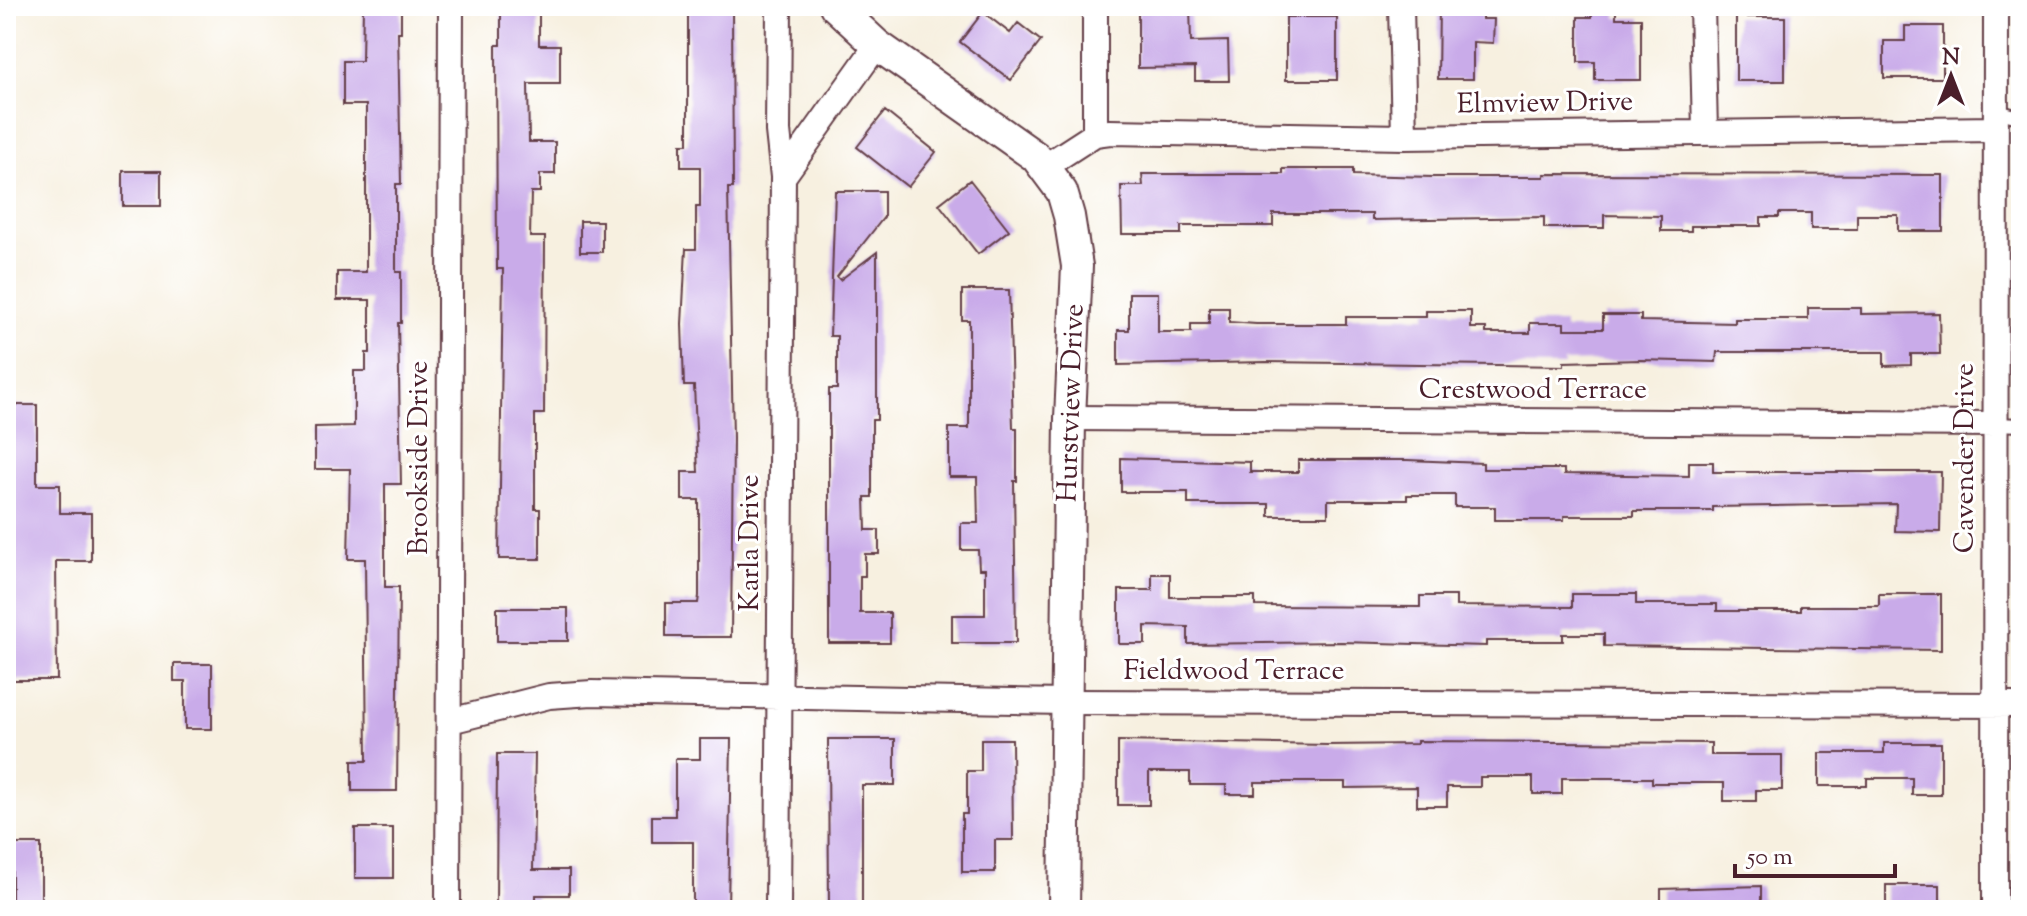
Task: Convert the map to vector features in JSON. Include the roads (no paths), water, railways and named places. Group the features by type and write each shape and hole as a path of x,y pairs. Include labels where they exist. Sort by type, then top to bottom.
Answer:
{"street":[{"name":"Brookside Drive","path":"448,910 451,6"},
{"name":"Karla Drive","path":"778,910 783,177 778,131 779,6"},
{"name":"Hurstview Drive","path":"835,6 877,45 1036,157 1062,192 1077,266 1070,418 1064,910"},
{"path":"1044,167 1095,134 1095,6"},
{"path":"1401,6 1404,137"},
{"path":"1702,6 1705,131"},
{"name":"Cavender Drive","path":"1995,910 1996,6"},
{"path":"783,177 877,45"},
{"name":"Elmview Drive","path":"1095,134 1404,137 1705,131 1995,119"},
{"name":"Crestwood Terrace","path":"1070,418 1996,424"},
{"name":"Fieldwood Terrace","path":"450,721 549,696 780,696 1066,702 2021,705"}],"lane":[{"path":"1995,119 2021,118"},
{"path":"1996,424 2021,425"}]}
